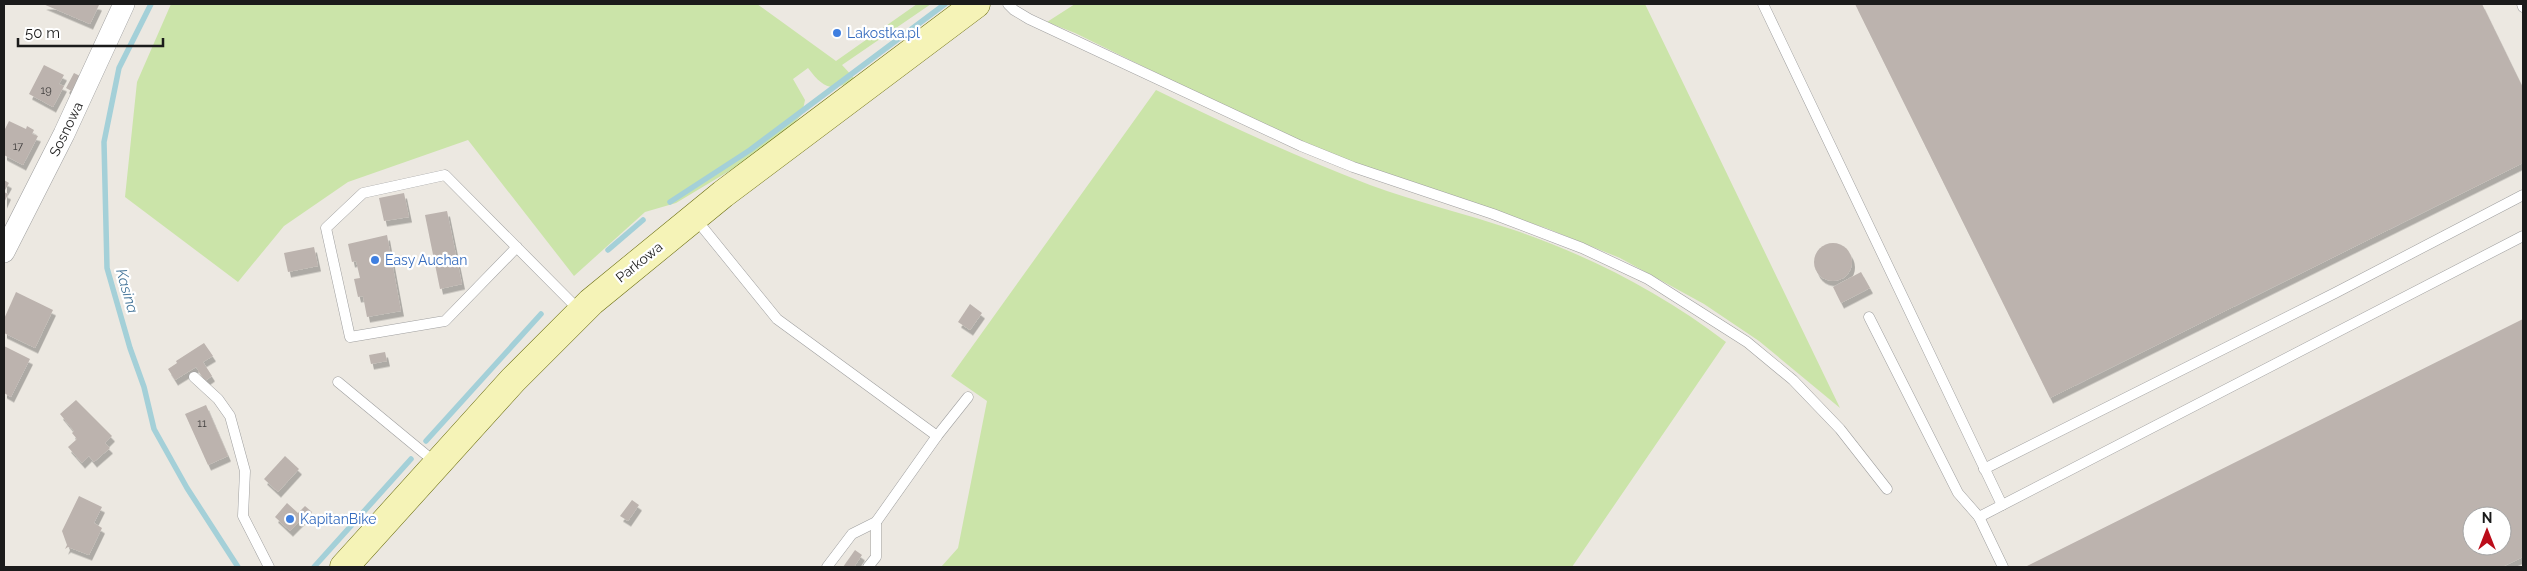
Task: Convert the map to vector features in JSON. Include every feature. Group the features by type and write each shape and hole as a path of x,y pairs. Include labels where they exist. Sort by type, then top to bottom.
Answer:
{"main road":[{"name":"Parkowa","path":"344,567 513,380 581,312 695,217 976,4"}],"street":[{"name":"Sosnowa","path":"4,252 64,134 124,4"}],"lane":[{"path":"1008,4 1029,19 1302,146 1353,167 1511,220 1582,248 1648,279 1747,342 1793,380 1840,429 1888,489"},
{"path":"1763,4 2002,505"},
{"path":"517,247 445,321 350,338 326,228 363,193 445,174 517,247 581,312"},
{"path":"1984,469 2335,293 2523,195"},
{"path":"695,217 777,319 937,436"},
{"path":"1978,516 2523,236"},
{"path":"1869,317 1958,493 1978,516 2003,567"},
{"path":"194,377 218,399 230,416 245,471 243,516 269,567"},
{"path":"338,382 437,464"},
{"path":"827,567 852,534 876,522 937,436 968,397"},
{"path":"868,567 876,557 876,522"}],"green space":[{"path":"171,4 757,4 836,61 917,4 931,4 842,65 855,79 840,86 828,86 818,80 808,68 793,79 805,100 802,114 790,128 741,164 676,203 645,212 574,276 468,140 348,182 284,226 238,282 125,197 137,82"},
{"path":"1075,4 1645,4 1840,408 1759,341 1704,304 1620,258 1546,228 1407,184 1283,135 1075,33 1047,22"},
{"path":"1156,90 1262,140 1342,174 1388,191 1514,230 1598,264 1677,307 1726,342 1572,567 941,567 958,548 987,401 951,376"}],"building":[{"path":"43,4 96,4 99,5 90,24"},
{"path":"1855,4 2482,4 2523,88 2523,163 2050,398"},
{"path":"44,65 64,75 59,84 64,86 53,107 29,94"},
{"path":"74,73 84,78 77,94 66,88"},
{"path":"9,121 26,129 27,126 34,130 32,134 38,136 23,165 4,155 4,131"},
{"path":"4,180 9,183 4,192"},
{"path":"4,192 8,194 4,203"},
{"path":"404,193 409,217 384,221 379,198"},
{"path":"447,211 462,284 440,289 425,215"},
{"path":"387,235 401,311 367,317 363,296 358,297 354,279 360,278 356,261 352,262 348,244"},
{"path":"1833,243 1846,249 1852,262 1846,275 1833,281 1820,275 1814,262 1820,249"},
{"path":"314,247 318,266 288,272 284,253"},
{"path":"1861,272 1870,288 1841,303 1833,287"},
{"path":"16,292 53,310 35,348 4,333 4,319"},
{"path":"970,304 982,313 970,330 958,322"},
{"path":"2523,319 2523,557 2502,567 2025,567"},
{"path":"204,343 213,356 203,362 212,376 205,381 196,367 175,380 168,369 177,363 176,361"},
{"path":"4,346 30,359 11,397 4,393"},
{"path":"385,352 387,361 371,364 369,355"},
{"path":"76,400 112,436 105,443 110,448 94,462 89,456 82,463 68,447 77,439 72,433 74,431 60,414"},
{"path":"206,405 228,456 208,465 185,414"},
{"path":"285,456 299,469 278,492 264,479"},
{"path":"79,496 102,507 94,523 102,528 89,555 68,547 65,549 67,545 62,531"},
{"path":"632,500 639,505 628,521 620,516"},
{"path":"287,503 298,513 305,506 312,512 290,531 275,517"},
{"path":"855,550 862,555 854,567 843,567"}],"waterway":[{"name":"Kasina","path":"151,4 119,68 104,142 107,268 130,348 144,387 154,429 187,488 238,567"},
{"path":"670,202 750,150 945,4"},
{"path":"608,250 643,220"},
{"path":"426,441 541,314"},
{"path":"314,567 411,459"}],"place":[{"name":"Lakostka.pl","path":"837,33"},
{"name":"Easy Auchan","path":"375,260"},
{"name":"KapitanBike","path":"290,519"}]}
